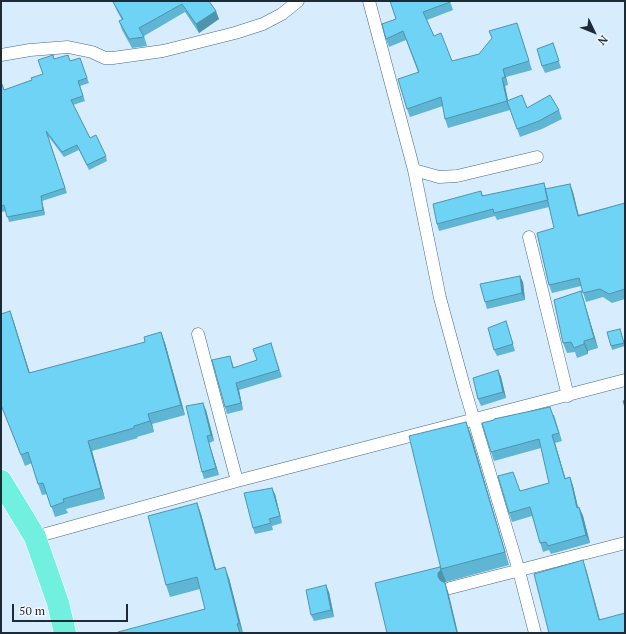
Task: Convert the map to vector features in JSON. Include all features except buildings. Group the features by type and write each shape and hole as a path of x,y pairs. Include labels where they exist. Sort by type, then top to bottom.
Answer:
{"highway":[{"path":"1,481 35,537 58,603 65,633"}],"street":[{"path":"1,55 30,50 68,47 92,52 105,58 163,51 235,33 263,24 282,14 298,1"},
{"path":"369,1 414,170 440,298 519,571 535,633"},
{"path":"414,170 439,177 457,176 538,156"},
{"path":"529,237 568,396"},
{"path":"198,334 237,481"},
{"path":"35,537 237,481 625,380"},
{"path":"450,588 625,543"}]}
